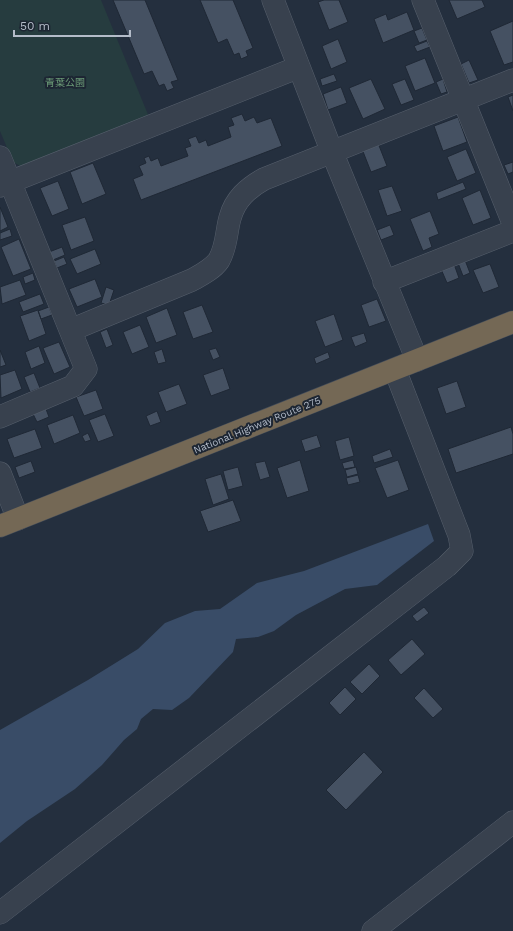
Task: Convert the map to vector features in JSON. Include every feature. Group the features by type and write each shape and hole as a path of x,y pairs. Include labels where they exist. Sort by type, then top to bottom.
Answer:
{"highway":[{"name":"National Highway Route 275","path":"9,523 513,322"}],"street":[{"path":"273,0 332,152 417,360"},
{"path":"422,0 513,223"},
{"path":"5,184 299,67"},
{"path":"71,330 206,273 219,261 226,242 230,218 236,202 248,188 264,179 513,80"},
{"path":"0,157 5,184 71,330 86,369 73,386 0,416"},
{"path":"384,282 513,231"},
{"path":"0,913 447,566 462,552 459,535 395,370"},
{"path":"0,473 9,523"},
{"path":"373,931 513,822"}],"green space":[{"name":"青葉公園","path":"0,0 101,0 149,117 24,168 13,162 0,131"}],"water":[{"path":"428,524 434,541 377,585 345,589 296,615 274,631 258,637 236,639 233,652 189,698 172,710 153,709 141,719 137,729 124,740 102,765 75,789 27,821 0,843 0,730 88,680 138,649 165,623 195,611 220,609 257,583 304,571"}],"building":[{"path":"113,0 145,0 178,80 171,82 174,88 167,91 164,84 159,86 152,71 144,74"},
{"path":"200,0 233,0 253,48 246,51 248,56 241,59 239,53 234,55 227,39 218,43"},
{"path":"324,0 339,0 348,22 329,30 318,2"},
{"path":"449,0 482,0 485,7 457,19"},
{"path":"407,12 414,30 383,43 374,19 386,14 388,20"},
{"path":"513,21 513,62 504,65 490,31"},
{"path":"422,28 427,40 419,43 414,31"},
{"path":"338,39 347,62 331,69 322,46"},
{"path":"427,41 430,47 417,52 414,46"},
{"path":"425,58 435,83 415,91 405,66"},
{"path":"469,60 478,80 469,83 461,64"},
{"path":"334,74 337,81 322,86 320,79"},
{"path":"371,79 385,109 363,119 349,88"},
{"path":"405,79 414,100 401,105 392,84"},
{"path":"443,79 447,92 441,94 436,82"},
{"path":"341,87 347,103 328,110 323,94"},
{"path":"513,95 513,111 508,97"},
{"path":"242,114 245,121 254,117 257,123 271,118 282,146 141,200 133,179 143,175 139,166 146,163 144,158 149,156 151,161 158,158 161,166 188,156 185,148 191,146 188,139 196,136 199,143 206,140 208,146 231,137 228,127 234,125 231,118"},
{"path":"458,117 467,142 443,151 434,126"},
{"path":"378,143 387,166 371,172 362,149"},
{"path":"466,149 476,173 457,181 447,157"},
{"path":"513,162 513,172 508,174 504,165"},
{"path":"93,163 106,194 82,204 70,172"},
{"path":"58,181 69,209 52,216 40,188"},
{"path":"463,182 466,189 438,200 436,193"},
{"path":"392,186 402,211 387,216 378,190"},
{"path":"480,190 491,218 473,225 462,198"},
{"path":"0,207 8,227 0,231"},
{"path":"430,211 439,234 429,238 432,247 423,251 410,219"},
{"path":"85,217 94,241 71,250 62,225"},
{"path":"390,225 394,235 381,240 377,230"},
{"path":"10,229 12,236 0,240 0,233"},
{"path":"19,239 31,269 13,276 1,247"},
{"path":"62,247 65,255 53,260 49,252"},
{"path":"95,249 101,264 77,274 70,259"},
{"path":"64,257 67,264 57,268 54,261"},
{"path":"465,260 470,273 463,276 458,263"},
{"path":"454,264 459,278 447,283 441,269"},
{"path":"490,264 499,287 483,293 473,270"},
{"path":"33,273 35,280 25,284 23,277"},
{"path":"95,279 102,297 77,307 69,289"},
{"path":"20,280 26,295 2,304 0,287"},
{"path":"106,287 114,290 109,305 101,303"},
{"path":"40,294 44,304 23,312 19,302"},
{"path":"377,299 386,321 369,327 361,305"},
{"path":"202,305 213,332 193,339 183,312"},
{"path":"49,307 52,315 41,319 38,311"},
{"path":"167,308 177,335 156,343 146,317"},
{"path":"38,310 46,334 29,341 20,316"},
{"path":"334,314 343,340 325,347 315,321"},
{"path":"140,325 149,347 132,354 123,332"},
{"path":"107,329 113,345 106,348 100,332"},
{"path":"364,333 367,342 355,347 351,337"},
{"path":"59,342 70,367 54,374 43,348"},
{"path":"39,346 45,363 31,369 25,352"},
{"path":"216,348 220,357 213,360 209,350"},
{"path":"162,349 166,362 158,364 154,352"},
{"path":"0,350 6,365 0,367"},
{"path":"328,352 330,358 316,364 314,358"},
{"path":"223,368 230,389 211,396 203,375"},
{"path":"15,370 22,389 1,398 0,375"},
{"path":"34,373 40,388 30,392 24,377"},
{"path":"457,381 466,407 446,414 437,388"},
{"path":"179,384 187,404 166,412 158,392"},
{"path":"96,390 103,409 84,416 76,397"},
{"path":"46,409 49,417 37,422 33,414"},
{"path":"157,411 161,422 150,426 146,416"},
{"path":"105,414 114,436 98,442 89,420"},
{"path":"73,415 80,433 54,444 47,425"},
{"path":"511,427 513,434 513,454 456,473 448,449"},
{"path":"35,429 42,448 14,458 7,439"},
{"path":"88,433 91,440 85,442 82,436"},
{"path":"317,435 321,447 305,452 301,440"},
{"path":"349,437 354,456 340,460 335,441"},
{"path":"390,449 393,457 374,463 372,456"},
{"path":"300,460 309,491 287,498 277,468"},
{"path":"353,460 355,467 344,469 342,463"},
{"path":"398,460 409,490 387,498 375,468"},
{"path":"31,461 35,472 19,478 15,467"},
{"path":"265,461 270,477 260,480 255,463"},
{"path":"238,467 243,486 228,490 223,471"},
{"path":"356,467 358,474 347,477 345,470"},
{"path":"221,474 229,499 213,505 205,479"},
{"path":"358,475 360,482 348,485 346,478"},
{"path":"233,500 241,521 208,532 200,511"},
{"path":"424,607 429,613 417,622 412,616"},
{"path":"412,639 425,654 401,675 388,660"},
{"path":"369,664 380,676 362,694 350,682"},
{"path":"345,687 356,699 340,715 329,703"},
{"path":"424,688 443,709 433,718 414,698"},
{"path":"364,752 383,772 346,810 326,790"}]}
